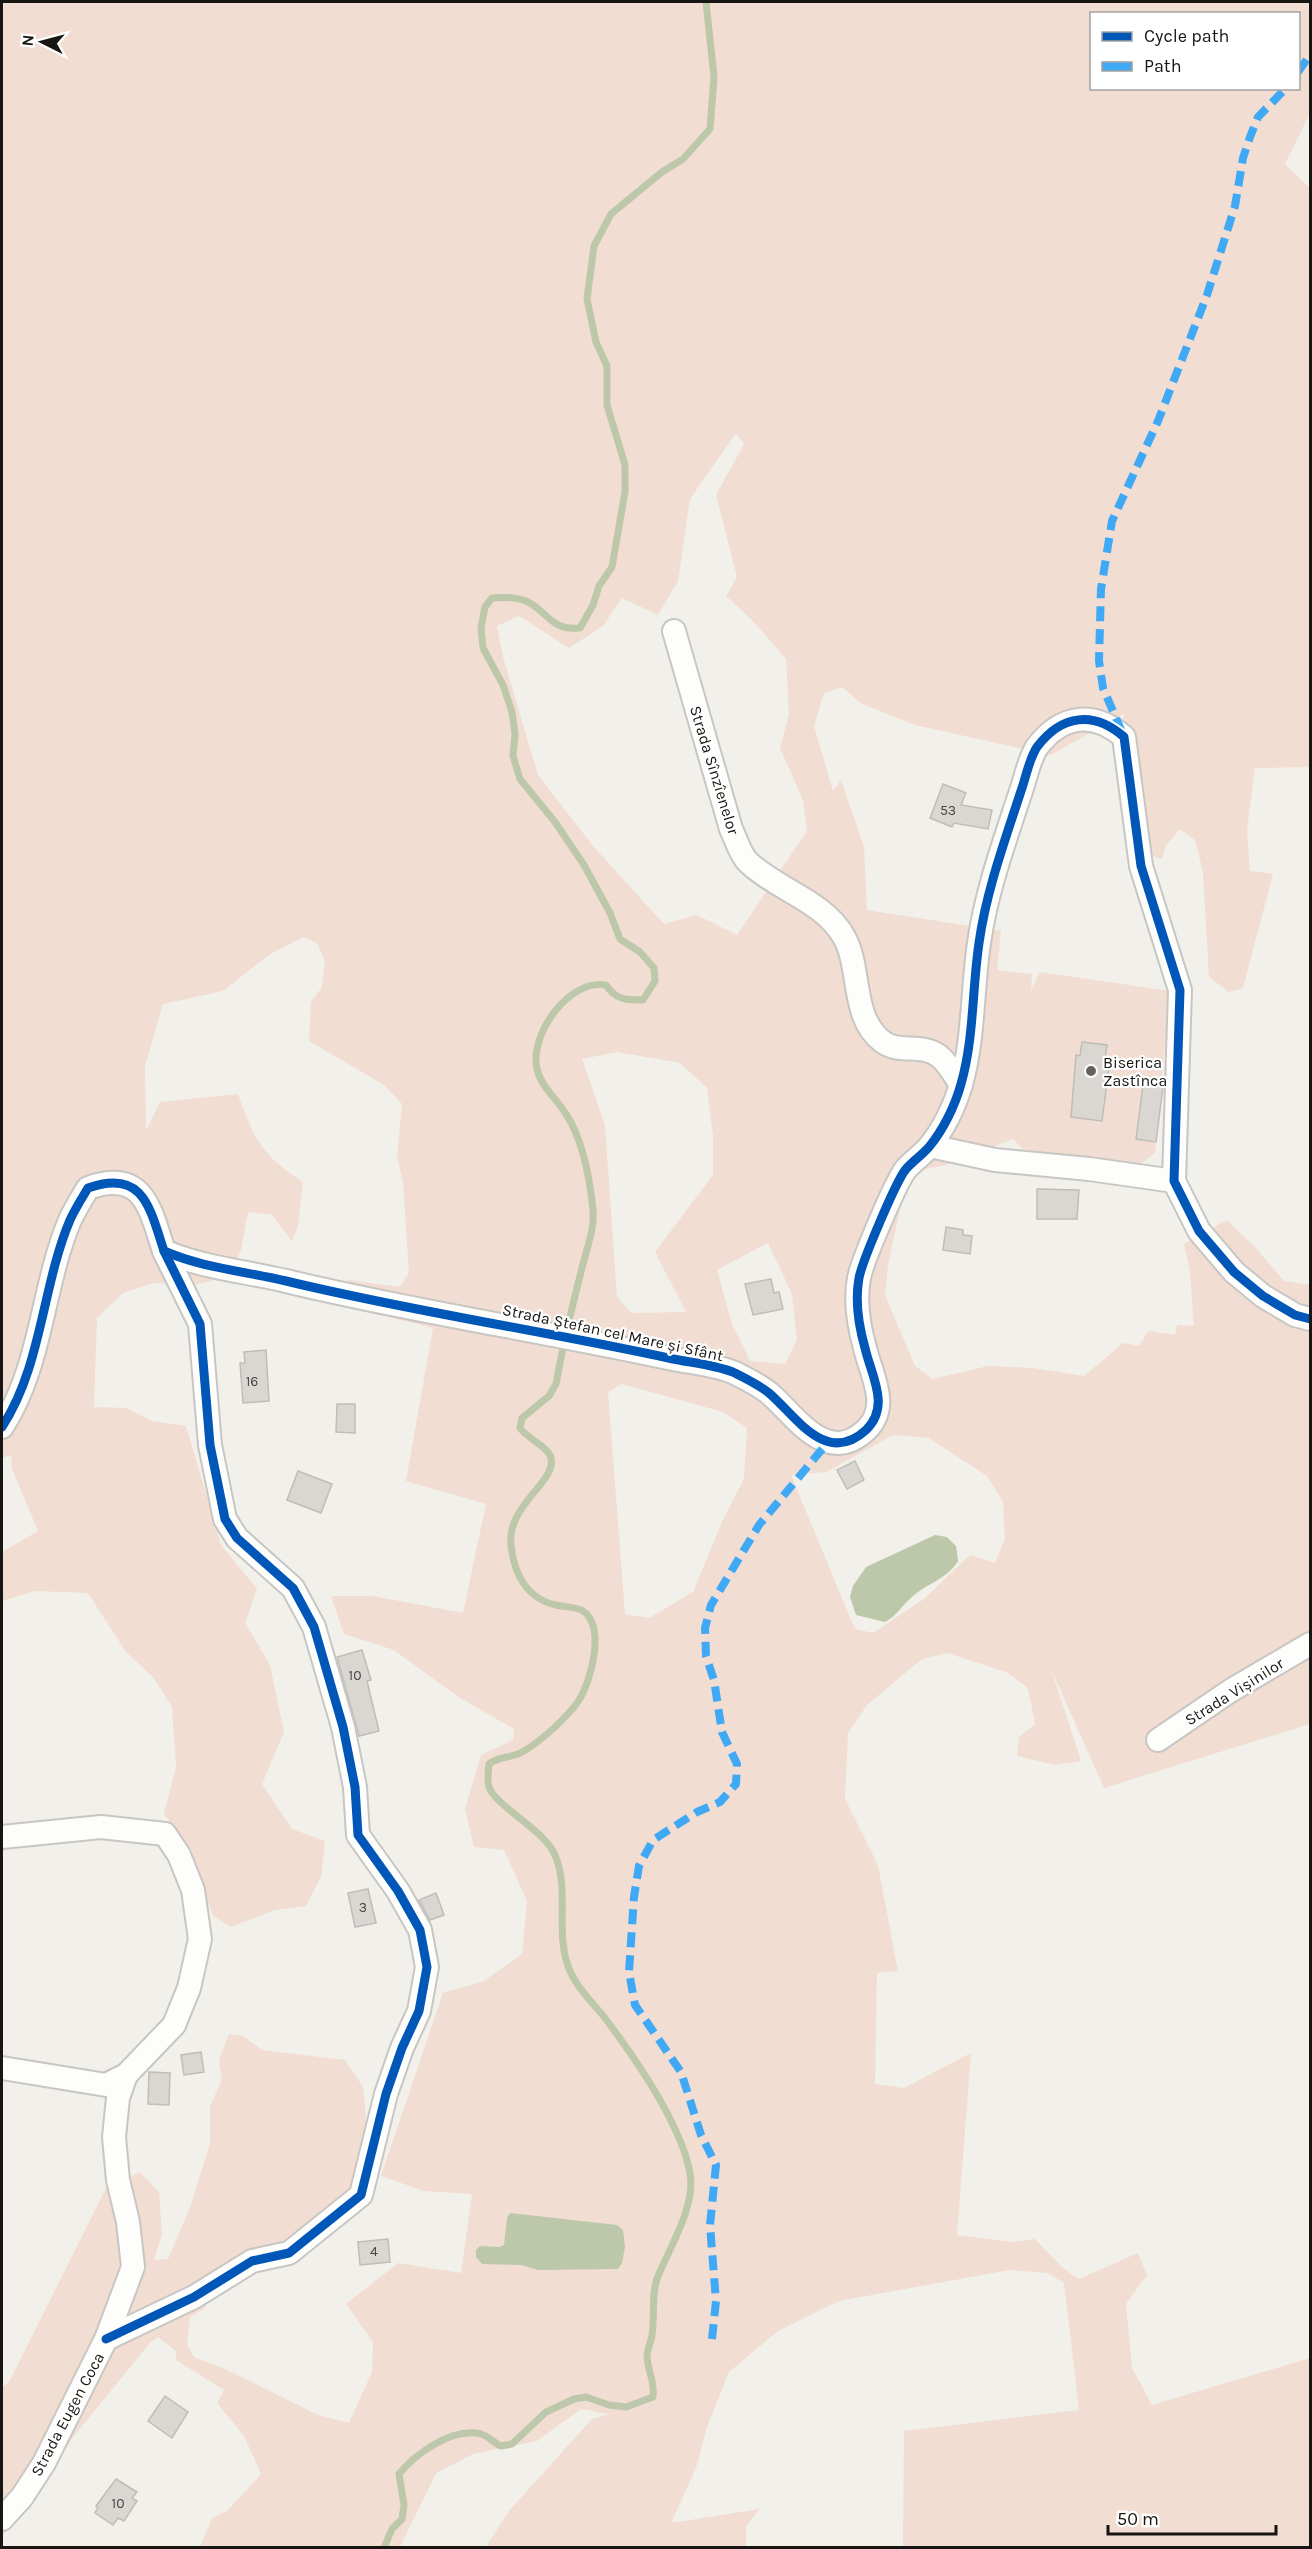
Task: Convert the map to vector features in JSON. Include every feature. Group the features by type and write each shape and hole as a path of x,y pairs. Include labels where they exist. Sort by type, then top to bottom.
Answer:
{"street":[{"name":"Strada Sînzîenelor","path":"674,631 731,829 746,860 766,877 830,916 845,938 861,1009 871,1028 883,1042 894,1047 924,1048 940,1056 961,1085"},
{"name":"Strada Ștefan cel Mare și Sfânt","path":"164,1251 194,1263 239,1270 339,1294 546,1332 730,1371 768,1392 806,1431 828,1442 848,1440 867,1429 878,1410 878,1389 864,1347 858,1304 860,1275 904,1172 930,1146 947,1119 961,1085 970,1036 980,939 1005,843 1034,751 1051,731 1069,721 1088,719 1108,723 1124,737 1141,866 1180,990 1174,1181 1199,1231 1234,1272 1263,1296 1295,1316 1311,1319"},
{"path":"930,1146 995,1160 1089,1168 1174,1181"},
{"path":"2,1427 9,1416 33,1352 70,1221 88,1188 108,1181 133,1186 147,1200 164,1251 200,1324 210,1445 225,1519 237,1538 293,1588 314,1627 343,1727 355,1787 358,1835 398,1891 420,1930 427,1967 419,2011 402,2048 386,2094 361,2195 289,2253 252,2261 194,2297 106,2339"},
{"name":"Strada Vișinilor","path":"1158,1740 1230,1691 1311,1644"},
{"name":"Strada Eugen Coca","path":"2,1837 101,1827 165,1834 179,1855 193,1890 200,1939 189,1988 174,2025 126,2075 118,2098 114,2137 118,2180 128,2222 133,2267 106,2339 44,2463 22,2497 2,2519"},
{"path":"2,2068 106,2085 126,2075"}],"shaded area":[{"path":"2,2 1310,2 1310,113 1285,164 1310,188 1310,767 1255,768 1247,830 1250,871 1273,874 1243,988 1229,992 1209,977 1203,872 1195,840 1180,829 1166,845 1162,859 1146,850 1142,807 1123,719 1125,713 1051,755 915,725 862,704 842,687 824,693 814,726 833,791 841,780 864,847 867,910 1001,931 997,970 1032,974 1031,990 1040,972 1170,991 1155,1153 1138,1166 1023,1149 1013,1139 946,1165 917,1171 902,1200 888,1265 885,1295 915,1366 933,1379 988,1366 1033,1368 1084,1376 1123,1343 1139,1346 1148,1331 1175,1335 1177,1325 1194,1326 1190,1272 1184,1244 1227,1220 1256,1248 1284,1281 1310,1285 1310,1724 1104,1788 1051,1669 1081,1761 1055,1765 1017,1756 1019,1737 1035,1724 1028,1688 1006,1672 947,1653 922,1659 867,1705 848,1733 845,1799 878,1865 898,1971 877,1973 875,2084 904,2088 971,2053 957,2235 1012,2242 1035,2239 1063,2268 1079,2279 1138,2253 1147,2275 1126,2304 1132,2368 1152,2405 1310,2358 1310,2547 903,2547 904,2431 1079,2410 1064,2283 1048,2273 1010,2270 839,2301 778,2331 729,2372 707,2427 696,2468 671,2523 760,2509 746,2526 746,2547 486,2547 508,2512 592,2419 609,2414 581,2409 537,2441 473,2454 436,2473 400,2547 200,2547 212,2518 227,2511 261,2474 244,2436 217,2403 224,2390 176,2360 176,2351 158,2337 150,2343 74,2436 23,2514 2,2535 2,2387 9,2382 106,2188 140,2172 159,2192 162,2235 154,2260 168,2259 190,2208 210,2143 210,2106 222,2080 219,2060 229,2034 243,2036 262,2050 345,2060 363,2087 366,2118 365,2157 354,2191 286,2248 190,2293 207,2307 190,2317 187,2345 194,2357 225,2369 318,2415 349,2423 372,2372 373,2342 346,2304 398,2263 461,2273 472,2194 424,2191 381,2176 443,1993 484,1981 522,1954 527,1901 504,1850 474,1847 465,1809 481,1755 513,1740 514,1729 457,1696 394,1650 344,1634 331,1596 373,1596 463,1613 486,1504 406,1481 433,1328 352,1308 348,1280 400,1287 409,1272 403,1183 397,1156 402,1104 384,1085 309,1041 311,1002 322,987 325,961 317,943 303,937 270,954 223,991 163,1004 145,1066 146,1131 160,1102 238,1094 249,1123 261,1145 277,1163 303,1182 298,1226 292,1241 272,1215 248,1212 241,1250 228,1277 198,1284 153,1283 123,1293 97,1318 94,1407 126,1408 152,1421 186,1426 221,1545 257,1589 245,1623 270,1665 284,1732 262,1784 292,1829 325,1841 321,1877 306,1906 274,1910 231,1927 213,1916 191,1849 164,1814 176,1767 172,1707 153,1677 126,1652 88,1593 35,1591 2,1601 2,1552 38,1531 12,1469 11,1455 2,1458","holes":["736,433 744,444 716,495 737,577 726,596 752,620 786,659 789,714 780,748 803,800 807,831 737,935 697,915 664,924 593,846 538,775 503,657 497,626 519,616 569,648 603,626 622,598 658,615 678,581 690,499","617,1052 680,1063 707,1088 713,1136 713,1175 655,1252 686,1312 631,1313 617,1297 605,1125 582,1059","768,1243 792,1294 797,1340 785,1364 750,1361 732,1324 717,1270","622,1384 723,1412 747,1428 744,1479 722,1522 693,1592 649,1618 625,1614 608,1392","893,1435 929,1438 987,1476 1003,1502 1005,1539 995,1563 970,1555 924,1599 873,1633 856,1629 791,1475 826,1472"]},
{"path":"935,1535 947,1537 956,1546 958,1561 954,1567 943,1577 913,1596 885,1622 856,1615 850,1597 853,1586 866,1567"},
{"path":"510,2213 617,2225 623,2230 625,2247 622,2263 618,2269 538,2270 521,2265 482,2264 476,2257 476,2250 480,2246 504,2245 507,2218"}],"building":[{"path":"943,784 966,793 961,805 992,810 988,829 954,823 952,827 930,818"},
{"name":"Biserica Zastînca","path":"1082,1042 1107,1045 1105,1059 1110,1060 1102,1121 1071,1117 1076,1055 1080,1056"},
{"path":"1144,1077 1164,1079 1156,1142 1136,1139"},
{"path":"1037,1189 1079,1190 1077,1219 1037,1219"},
{"path":"946,1227 963,1230 963,1235 972,1236 970,1254 943,1250"},
{"path":"771,1279 774,1293 779,1292 783,1309 753,1315 745,1284"},
{"path":"266,1350 269,1401 243,1403 240,1363 245,1363 244,1352"},
{"path":"337,1404 355,1404 355,1433 336,1432"},
{"path":"855,1461 864,1480 847,1489 837,1470"},
{"path":"298,1471 332,1484 321,1513 287,1500"},
{"path":"362,1650 371,1680 367,1681 379,1731 359,1736 337,1657"},
{"path":"368,1889 376,1923 355,1927 348,1893"},
{"path":"436,1893 444,1915 430,1920 419,1900"},
{"path":"201,2052 204,2072 184,2075 181,2055"},
{"path":"149,2072 170,2073 169,2105 148,2104"},
{"path":"388,2239 390,2262 360,2265 358,2242"},
{"path":"165,2396 188,2412 172,2438 148,2421"},
{"path":"116,2479 137,2492 132,2498 137,2501 124,2521 118,2518 113,2525 95,2513 98,2507 96,2506"}],"waterway":[{"path":"384,2548 392,2529 402,2519 404,2505 399,2474 415,2458 436,2443 459,2434 470,2433 484,2435 501,2446 512,2444 546,2412 574,2399 586,2397 609,2405 626,2407 653,2397 647,2357 653,2328 656,2282 681,2226 691,2186 685,2154 667,2113 630,2052 581,1990 570,1971 563,1941 561,1880 553,1851 547,1842 493,1794 488,1782 489,1764 527,1749 555,1727 574,1707 584,1691 592,1668 595,1641 594,1629 590,1619 583,1611 546,1602 530,1591 515,1566 511,1545 512,1530 517,1517 548,1474 551,1464 548,1451 520,1428 522,1418 549,1396 556,1384 593,1217 588,1173 577,1136 566,1114 542,1082 537,1069 536,1055 539,1040 555,1011 579,990 592,985 606,985 614,994 622,998 643,1000 655,981 654,968 640,952 620,939 610,913 584,865 555,822 520,779 513,756 515,734 512,712 503,685 483,648 481,628 485,607 492,598 505,597 526,601 562,626 580,628 593,605 599,586 612,567 625,492 625,465 607,405 607,366 596,342 587,299 594,246 611,214 662,172 683,159 710,129 714,77 706,2"}],"marked path":[{"path":"1300,69 1310,55"},
{"path":"1122,732 1103,688 1099,661 1101,589 1112,521 1158,421 1207,295 1235,206 1243,158 1250,137 1258,117 1284,90"},
{"path":"712,2339 716,2301 710,2225 716,2165 701,2135 681,2072 635,2005 629,1972 634,1897 639,1866 653,1840 697,1812 720,1802 736,1784 737,1764 722,1732 714,1680 706,1656 705,1628 711,1605 759,1525 828,1442"}],"cycle path":[{"path":"2,1427 26,1378 53,1272 70,1220 88,1188 107,1183 122,1184 133,1188 142,1196 149,1207 164,1251 179,1257 382,1302 721,1368 765,1390 812,1434 838,1443 851,1440 866,1430 873,1421 878,1401 875,1379 863,1340 858,1313 857,1295 861,1269 901,1176 939,1133 958,1092 968,1050 977,961 986,905 1032,757 1037,747 1057,728 1068,722 1079,720 1101,723 1124,737 1141,866 1180,990 1174,1181 1199,1231 1234,1272 1263,1296 1295,1315 1310,1319"},
{"path":"106,2339 194,2297 252,2261 289,2253 361,2195 386,2094 402,2048 419,2011 427,1967 420,1930 398,1891 358,1835 355,1787 343,1727 314,1627 293,1588 237,1538 225,1519 210,1445 200,1324 164,1251"}],"place":[{"name":"Biserica Zastînca","path":"1091,1071"}]}
